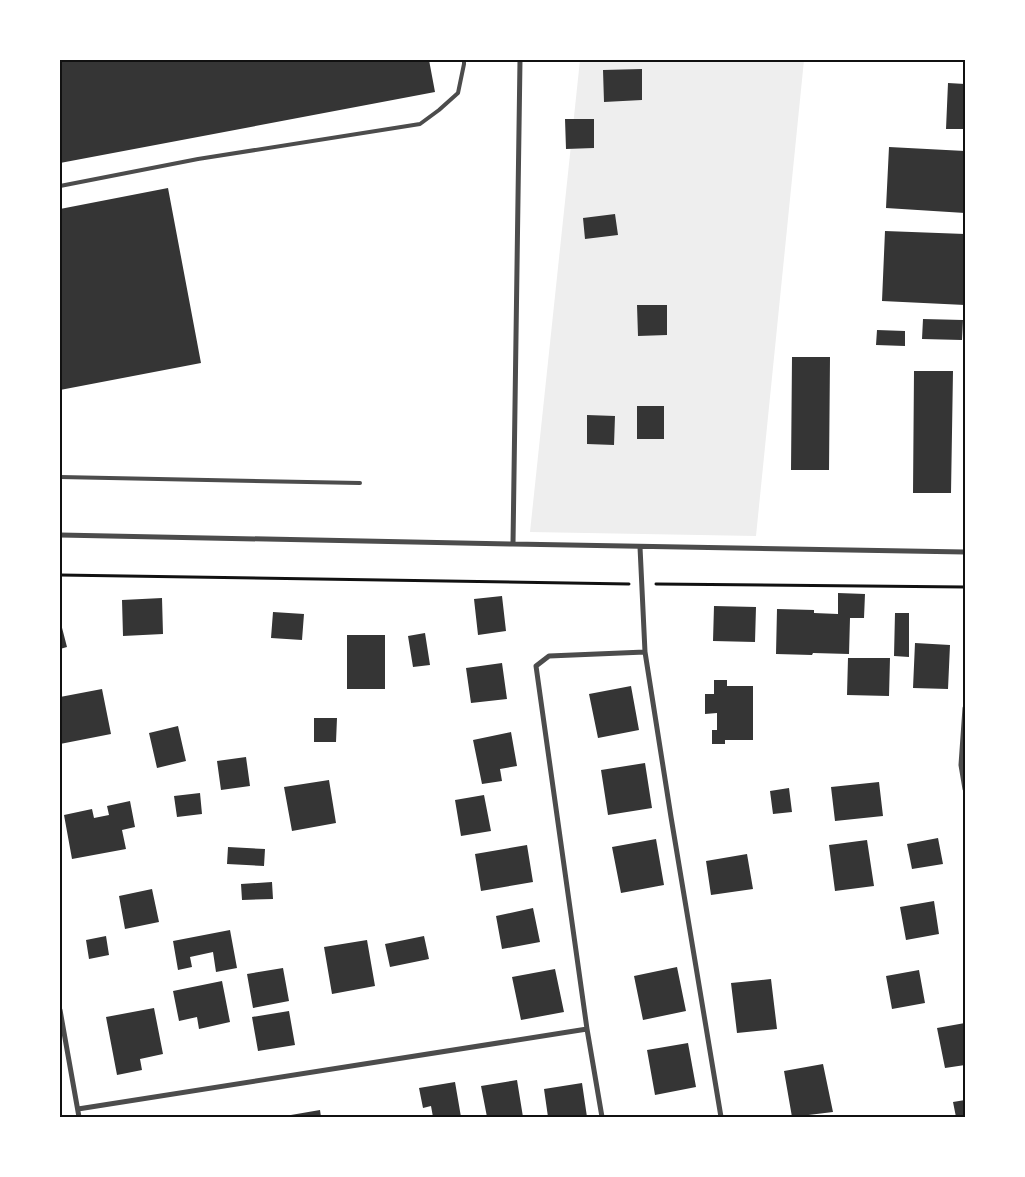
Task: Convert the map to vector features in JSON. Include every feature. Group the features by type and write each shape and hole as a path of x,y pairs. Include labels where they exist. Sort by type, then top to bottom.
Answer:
{"street":[{"path":"513,544 520,60"},
{"path":"60,535 965,552"},
{"path":"640,547 645,652 721,1117"},
{"path":"602,1117 587,1029 536,666 550,656 645,652"},
{"path":"965,708 961,766 965,788"},
{"path":"60,1010 79,1117"},
{"path":"78,1109 587,1029"}],"lane":[{"path":"60,186 198,159 420,124 439,110 458,92 464,60"},
{"path":"60,477 360,483"}],"path":[{"path":"60,575 965,587"}],"shaded area":[{"path":"580,60 804,60 756,536 530,532"}],"building":[{"path":"60,60 429,60 435,92 60,163"},
{"path":"642,69 642,100 604,102 603,70"},
{"path":"948,83 965,84 965,129 946,129"},
{"path":"565,119 594,119 594,148 566,149"},
{"path":"889,147 965,151 965,213 886,208"},
{"path":"168,188 201,363 60,390 60,209"},
{"path":"615,214 618,235 585,239 583,218"},
{"path":"885,231 965,234 965,305 882,301"},
{"path":"637,305 667,305 667,335 638,336"},
{"path":"923,319 963,320 962,340 922,339"},
{"path":"877,330 905,331 905,346 876,345"},
{"path":"792,357 830,357 829,470 791,470"},
{"path":"914,371 953,371 951,493 913,493"},
{"path":"637,406 664,406 664,439 637,439"},
{"path":"587,415 615,416 614,445 587,444"},
{"path":"838,593 865,594 864,618 850,618 849,654 776,654 777,609 814,610 814,613 838,614"},
{"path":"502,596 506,631 478,635 474,599"},
{"path":"162,598 163,634 123,636 122,600"},
{"path":"714,606 756,607 755,642 713,641"},
{"path":"273,612 304,614 302,640 271,638"},
{"path":"895,613 909,613 909,657 894,656"},
{"path":"60,620 67,647 60,649"},
{"path":"425,633 430,665 413,667 408,636"},
{"path":"347,635 385,635 385,689 347,689"},
{"path":"915,643 950,645 948,689 913,688"},
{"path":"848,658 890,658 889,696 847,695"},
{"path":"502,663 507,699 471,703 466,668"},
{"path":"714,680 727,680 727,686 753,686 753,740 725,740 725,744 712,744 712,730 717,730 717,713 705,714 705,694 714,694"},
{"path":"631,686 639,730 598,738 589,694"},
{"path":"102,689 111,734 60,744 60,697"},
{"path":"314,718 337,718 336,742 314,742"},
{"path":"178,726 186,761 157,768 149,733"},
{"path":"511,732 517,766 500,769 502,781 482,784 473,740"},
{"path":"246,757 250,786 221,790 217,761"},
{"path":"645,763 652,808 608,815 601,770"},
{"path":"329,780 336,823 292,831 284,787"},
{"path":"879,782 883,816 835,821 831,787"},
{"path":"789,788 792,812 773,814 770,791"},
{"path":"200,793 202,814 177,817 174,796"},
{"path":"484,795 491,831 461,836 455,800"},
{"path":"130,801 135,827 122,830 126,849 72,859 64,815 92,809 94,818 109,815 107,806"},
{"path":"938,838 943,864 912,869 907,844"},
{"path":"656,839 664,885 621,893 612,847"},
{"path":"867,840 874,886 835,891 829,845"},
{"path":"527,845 533,882 481,891 475,854"},
{"path":"228,847 265,849 264,866 227,864"},
{"path":"747,854 753,889 711,895 706,861"},
{"path":"272,882 273,899 242,900 241,884"},
{"path":"152,889 159,922 125,929 119,896"},
{"path":"934,901 939,934 906,940 900,907"},
{"path":"533,908 540,942 502,949 496,916"},
{"path":"230,930 237,968 216,972 213,952 190,957 192,967 178,970 173,941"},
{"path":"106,936 109,955 89,959 86,940"},
{"path":"424,936 429,959 390,967 385,944"},
{"path":"367,940 375,986 332,994 324,947"},
{"path":"677,967 686,1011 643,1020 634,976"},
{"path":"283,968 289,1001 253,1008 247,974"},
{"path":"555,969 564,1012 521,1020 512,977"},
{"path":"919,970 925,1003 892,1009 886,976"},
{"path":"771,979 777,1029 737,1033 731,983"},
{"path":"222,981 230,1022 199,1029 197,1017 179,1021 173,991"},
{"path":"154,1008 163,1054 140,1059 142,1070 117,1075 106,1017"},
{"path":"289,1011 295,1045 258,1051 252,1017"},
{"path":"965,1023 965,1065 945,1068 937,1028"},
{"path":"688,1043 696,1087 655,1095 647,1050"},
{"path":"823,1064 833,1112 792,1117 784,1071"},
{"path":"517,1080 523,1117 487,1117 481,1086"},
{"path":"455,1082 461,1117 433,1117 431,1106 423,1108 419,1088"},
{"path":"582,1083 587,1117 548,1117 544,1089"},
{"path":"965,1100 965,1117 956,1117 953,1102"},
{"path":"320,1110 321,1117 285,1116"}]}
